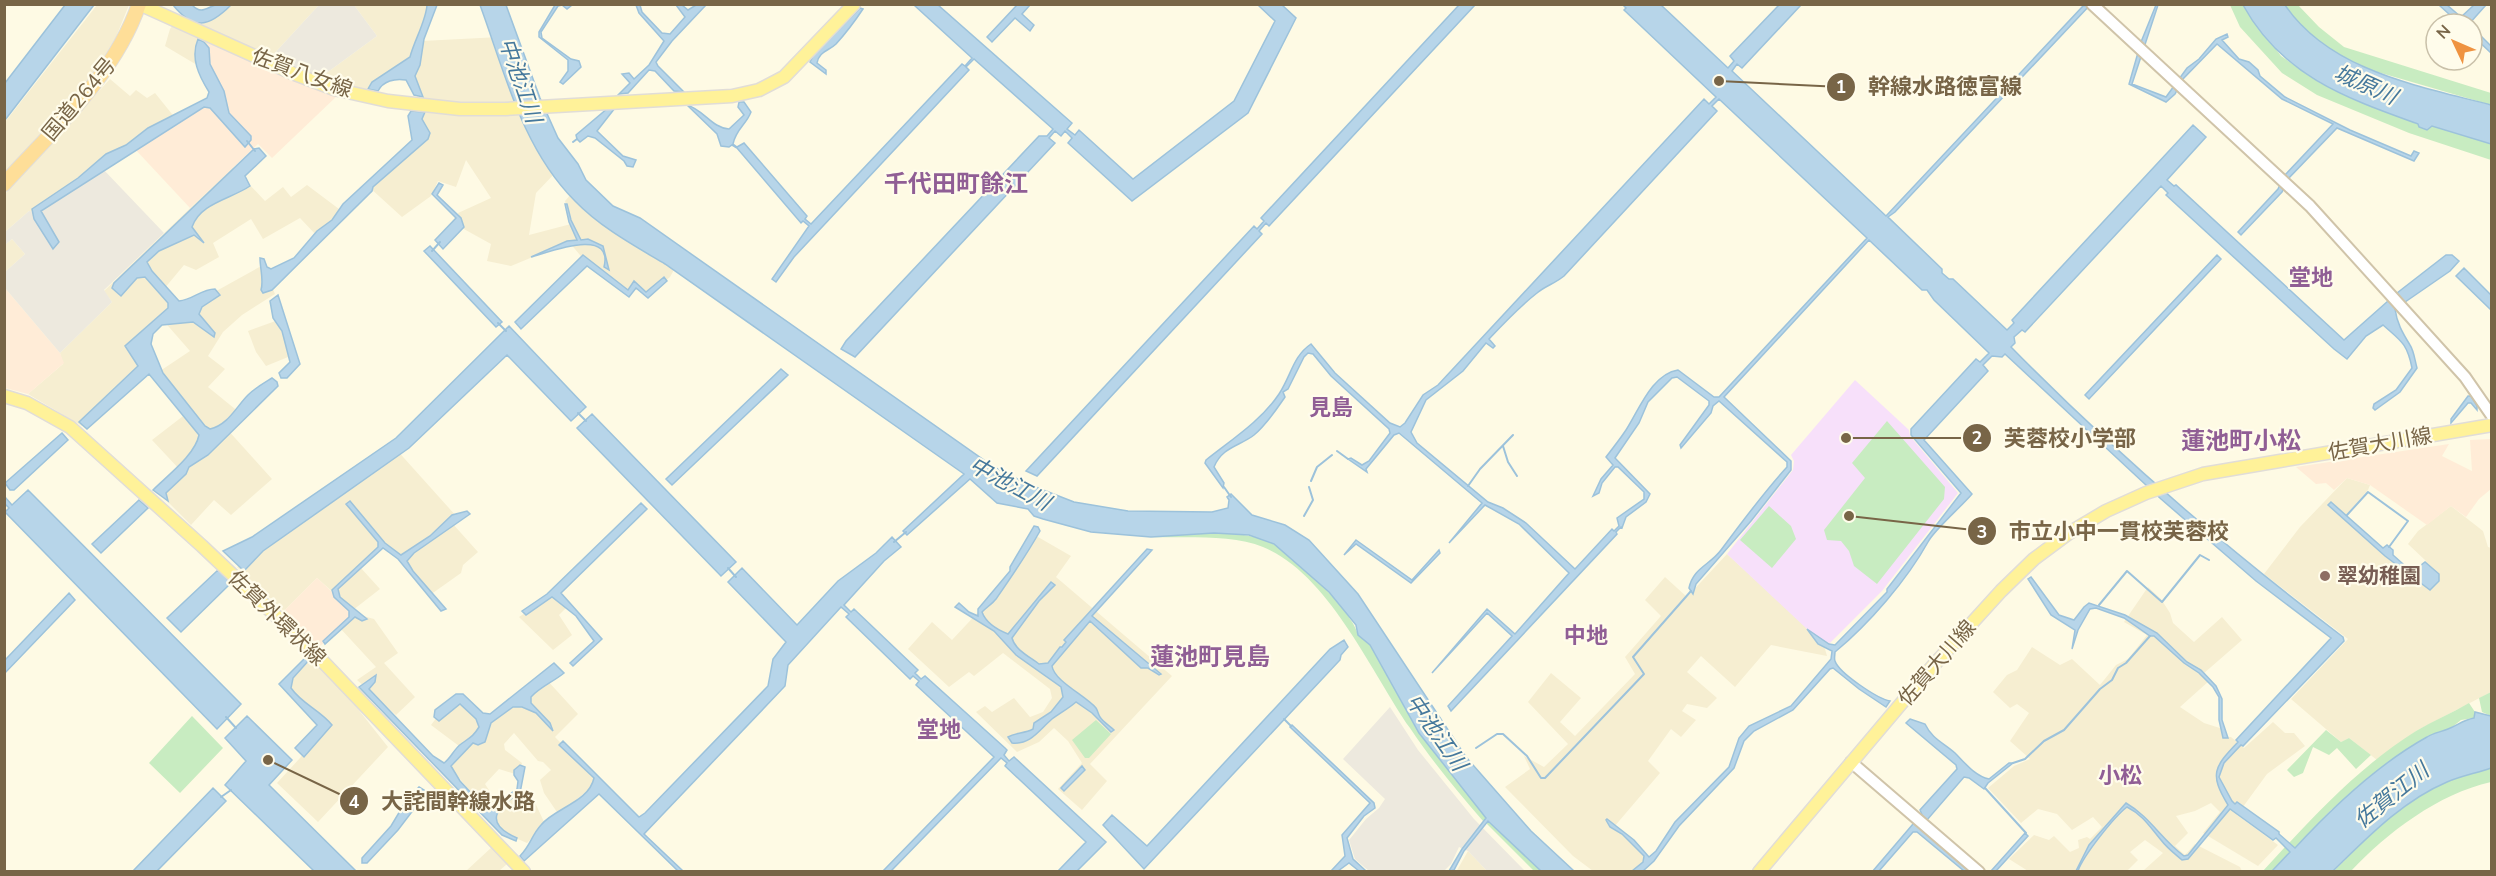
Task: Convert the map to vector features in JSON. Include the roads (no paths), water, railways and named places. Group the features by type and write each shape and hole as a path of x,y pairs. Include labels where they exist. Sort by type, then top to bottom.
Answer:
{"highway":[{"name":"国道264号","path":"4,184 103,74 128,34 139,4"}],"main road":[{"name":"佐賀八女線","path":"139,4 291,73 334,89 408,103 460,109 548,107 732,96 759,90 783,77 854,4"},
{"name":"佐賀外環状線","path":"4,396 27,403 70,427 229,572 340,678 524,872"},
{"name":"佐賀大川線","path":"1759,872 1932,667 2001,591 2034,559 2069,533 2106,511 2146,493 2203,474 2492,425"}],"street":[{"path":"2092,4 2310,206 2465,377 2492,416"},
{"path":"1851,762 1978,872"}],"water":[{"path":"217,4 231,5 216,18 202,23 188,19 173,5 192,5 201,10"},
{"path":"65,5 94,5 5,120 5,83"},
{"path":"427,5 437,5 424,39 420,65 415,76 423,97 414,95 406,80 390,81 378,91 368,89 372,82 410,57"},
{"name":"中池江川","path":"480,5 506,5 540,98 558,138 578,164 586,180 613,206 640,218 994,467 1028,484 1074,502 1128,511 1212,512 1228,508 1227,497 1231,494 1252,515 1285,525 1309,540 1358,594 1466,757 1531,831 1574,871 1541,871 1488,821 1464,851 1454,870 1449,871 1462,849 1486,818 1419,733 1370,645 1358,635 1356,625 1329,592 1274,544 1249,535 1214,533 1151,537 1091,532 1034,516 1028,509 997,503 970,479 907,535 903,531 964,474 665,264 606,227 575,201 541,158 528,134 507,83"},
{"path":"555,5 562,5 558,6 541,32 542,38 571,59 579,61 581,67 563,84 560,82 568,71 568,60 539,37 539,32"},
{"path":"636,5 640,5 642,12 662,33 670,34 685,17 676,5 682,5 688,10 696,5 706,5 672,41 656,62 684,92 674,91 655,71 649,70 628,93 619,94 630,83 622,74 629,73 634,79 649,65 664,41 639,13"},
{"path":"914,5 938,5 1072,123 1067,129 1075,135 1079,130 1133,179 1234,101 1275,21 1258,5 1282,5 1296,18 1248,113 1132,201 1068,143 1072,138 1065,131 1061,136 1055,131 1049,138 1055,143 855,357 841,349 846,341 1039,136 1047,136 1053,129 974,59 966,67 969,70 794,257 776,282 772,279 809,226 803,221 801,223 737,148 732,145 721,146 717,134 687,105 718,126 729,129 744,115 738,107 739,102 744,102 751,112 736,134 733,144 737,147 744,143 807,216 805,219 811,224 962,64 965,66 972,58"},
{"path":"1017,5 1030,5 1022,14 1034,25 1030,31 1015,18 992,42 987,37"},
{"path":"1459,5 1475,5 1269,226 1266,223 1259,231 1262,234 1037,476 1026,471 1254,226 1257,229 1264,221 1261,218"},
{"name":"佐賀江川","path":"1623,5 1661,5 1728,68 1734,61 1730,56 1779,5 1801,5 1742,68 1737,64 1732,71 1886,216 2083,6 2090,5 1888,217 1942,269 1942,273 1949,279 1953,279 2007,330 2014,323 2012,320 2193,125 2206,137 2167,180 2174,186 2176,185 2344,340 2397,293 2446,255 2452,255 2459,261 2450,271 2395,309 2417,368 2400,392 2375,410 2374,404 2396,390 2412,368 2408,353 2399,339 2383,325 2366,336 2347,359 2166,195 2168,193 2161,186 2025,332 2022,330 2014,337 2015,343 2011,347 2090,424 2172,498 2256,569 2343,637 2344,641 2224,763 2219,777 2235,804 2237,802 2279,832 2295,848 2374,773 2429,736 2474,718 2475,712 2491,716 2491,768 2447,782 2415,799 2358,846 2333,871 2272,871 2290,852 2276,838 2273,840 2230,809 2188,859 2182,860 2166,846 2142,818 2127,807 2100,837 2076,871 2089,845 2126,803 2142,815 2176,850 2184,856 2188,855 2228,805 2216,778 2219,765 2238,742 2236,740 2331,638 2256,581 2161,499 2005,354 2002,357 1992,356 1983,365 1988,371 1924,440 1972,494 1931,537 1886,601 1835,652 1838,666 1859,685 1890,701 1886,707 1833,668 1830,669 1793,710 1754,731 1744,741 1734,768 1679,826 1654,861 1643,871 1632,871 1643,862 1644,856 1622,834 1610,827 1606,820 1634,840 1649,857 1656,851 1675,822 1729,767 1739,738 1749,726 1791,706 1831,659 1832,651 1818,644 1807,629 1829,644 1835,645 1887,592 1961,493 1911,435 1911,429 1976,359 1980,362 1989,353 1934,300 1927,290 1922,290 1869,240 1724,397 1791,461 1791,470 1751,521 1696,584 1693,594 1689,588 1694,576 1717,555 1787,467 1787,462 1719,401 1681,448 1680,445 1709,405 1709,401 1677,377 1672,378 1648,402 1639,423 1615,458 1650,494 1646,502 1626,517 1622,528 1616,532 1617,534 1451,711 1448,706 1512,636 1487,613 1432,673 1487,609 1515,634 1569,573 1519,524 1485,505 1449,543 1482,503 1399,433 1394,435 1366,469 1367,472 1348,459 1351,458 1362,465 1369,461 1390,433 1389,429 1331,376 1313,354 1308,353 1304,357 1288,389 1283,392 1285,397 1263,426 1249,439 1226,451 1217,460 1214,467 1224,483 1223,488 1205,463 1272,404 1296,360 1311,344 1335,373 1390,423 1400,427 1423,395 1438,385 1704,99 1709,104 1716,97 1624,10 1626,8","holes":["1719,99 1867,238 1719,397 1714,397 1678,370 1669,373 1654,385 1606,457 1613,465 1601,479 1593,496 1599,493 1602,483 1615,467 1618,467 1644,492 1644,499 1617,518 1619,526 1614,531 1612,529 1575,569 1526,523 1503,508 1488,502 1417,443 1411,432 1426,400 1463,371 1486,343 1493,348 1495,346 1489,339 1506,321 1540,291 1564,276 1717,111 1712,106"]},
{"path":"2156,5 2158,5 2132,84 2166,97 2187,68 2199,59 2216,39 2227,34 2228,37 2222,40 2239,59 2249,62 2258,70 2260,76 2285,97 2350,130 2411,156 2414,151 2419,153 2414,161 2337,128 2288,179 2282,192 2241,235 2238,232 2278,189 2284,176 2333,124 2282,99 2217,44 2183,79 2175,94 2166,102 2129,84 2141,42"},
{"name":"城原川","path":"2243,5 2285,5 2304,27 2326,46 2351,61 2406,82 2491,105 2491,144 2432,126 2427,130 2419,127 2418,124 2341,94 2297,67 2277,50"},
{"path":"2439,5 2447,5 2455,12 2447,12"},
{"path":"2474,5 2486,5 2480,12 2466,12"},
{"path":"860,8 863,9 843,36 818,59 817,63 826,70 826,74 810,62 813,56"},
{"path":"198,39 209,48 210,64 224,91 229,113 251,136 251,140 245,147 210,108 204,107 41,211 59,242 53,249 34,219 32,209 78,178 106,154 126,145 148,128 207,98 209,92 195,60"},
{"path":"2484,39 2491,46 2491,53 2484,46"},
{"path":"608,108 615,108 597,131 623,156 636,160 633,167 627,166 595,138 588,136 580,142 577,139 576,135"},
{"path":"411,111 425,112 422,119 430,133 428,139 373,187 372,191 272,290 263,293 260,258 264,259 267,267 271,269 294,258 317,231 332,220 343,204 412,140 408,116"},
{"path":"259,148 266,156 245,176 250,186 217,202 196,219 192,227 204,243 194,235 159,251 147,262 152,271 179,301 210,289 215,289 220,295 202,307 199,314 215,333 214,337 193,322 162,325 153,334 151,344 163,373 205,426 210,429 222,424 251,392 272,378 278,386 208,455 189,467 186,474 166,493 168,501 153,490 187,457 199,435 149,374 87,429 79,422 138,366 125,346 168,308 168,303 145,277 137,278 121,296 112,288 114,283 254,149"},
{"path":"439,183 443,185 437,195 461,218 464,227 443,249 435,240 456,218 432,194"},
{"path":"565,204 567,204 571,220 581,240 588,239 603,246 609,270 604,267 604,255 599,248 590,245 577,245 531,257 567,241 577,240 569,222"},
{"path":"430,246 502,322 496,327 424,251"},
{"path":"583,255 628,290 634,281 646,292 664,277 667,281 648,298 636,288 629,297 587,266 521,329 515,322"},
{"path":"2217,255 2221,259 2089,399 2085,395"},
{"path":"2464,268 2491,295 2491,310 2456,276"},
{"path":"278,295 300,364 287,378 281,378 279,373 290,362 282,331 273,318 270,301"},
{"path":"509,326 586,407 571,421 507,355 409,448 263,551 244,571 223,551 252,537 396,438"},
{"path":"781,369 788,375 672,485 666,479"},
{"path":"2468,396 2471,396 2477,410 2471,403 2468,403 2451,423 2451,419"},
{"path":"592,414 736,562 721,576 577,428"},
{"path":"62,433 68,440 14,490 10,490 5,483"},
{"path":"28,490 241,704 217,729 5,512 9,508 5,504 5,497 12,505"},
{"path":"139,500 148,508 101,553 92,544"},
{"path":"350,501 385,543 401,555 430,536 452,515 467,511 470,514 414,553 407,561 446,609 441,611 398,559 383,548 338,589 340,597 367,619 362,621 355,617 325,644 323,641 349,617 349,611 334,597 332,590 378,547 378,542 346,504"},
{"path":"2331,502 2383,548 2387,545 2393,550 2393,555 2412,572 2425,562 2439,574 2439,581 2430,590 2385,556 2328,505"},
{"path":"641,503 647,509 561,593 602,639 573,666 570,663 594,641 576,616 552,597 526,615 522,611 547,594"},
{"path":"1034,526 1040,531 996,599 982,612 993,626 1008,634 1051,582 1055,585 1039,601 1012,638 1019,650 1039,664 1048,663 1066,642 1064,640 1147,549 1152,550 1092,616 1161,674 1148,668 1141,668 1090,621 1052,666 1054,672 1064,683 1096,708 1101,719 1114,730 1111,732 1092,713 1076,702 1030,739 1025,742 1012,743 1008,737 1033,729 1034,723 1051,712 1063,697 1061,687 1016,655 994,631 955,607 959,603 978,616 978,609 1010,571 1010,567"},
{"path":"892,537 901,547 884,561 844,605 851,612 854,609 918,670 915,673 921,679 925,676 1005,748 1007,750 1004,755 1009,761 1014,757 1106,842 1077,871 1058,871 1086,842 1005,766 1007,763 1001,758 891,871 883,871 994,757 916,685 919,681 913,676 910,679 846,617 849,614 841,607 788,665 785,686 644,834 683,871 678,871 599,794 524,861 520,856 541,825 586,793 594,778 559,745 563,741 639,817 768,686 773,659 786,642 728,582 742,568 797,625 838,581 876,553"},
{"path":"1356,540 1412,580 1439,550 1440,553 1411,583 1356,544 1344,555"},
{"path":"218,570 231,583 181,632 167,618"},
{"path":"2031,577 2059,615 2074,620 2089,603 2125,615 2157,633 2187,662 2201,670 2216,686 2222,699 2222,720 2228,738 2223,738 2219,720 2219,697 2213,687 2154,636 2150,636 2124,618 2096,608 2090,609 2078,630 2072,649 2075,630 2051,615 2028,579"},
{"path":"69,593 75,600 5,673 5,660"},
{"path":"1344,640 1348,647 1340,660 1144,869 1103,825 1112,815 1147,846 1330,649"},
{"path":"307,656 310,659 293,678 291,688 332,725 304,757 295,748 317,725 279,684"},
{"path":"554,663 564,673 531,697 531,703 550,723 553,731 536,713 522,707 513,707 491,723 485,742 478,745 473,743 451,766 460,781 485,808 491,807 517,789 518,781 514,770 520,765 525,767 520,793 505,804 497,815 500,827 517,838 516,841 502,835 359,687 376,675 375,682 369,689 433,756 444,763 479,727 476,719 460,704 439,721 434,717 435,710 456,694 463,694 483,713 490,714"},
{"path":"247,716 292,760 269,785 356,871 314,871 225,785 246,761 225,738"},
{"path":"1910,719 1925,724 1935,737 1966,765 1984,777 1989,779 2009,763 2013,763 1984,789 1964,777 1927,820 1925,818 1919,825 1971,871 1964,871 1917,832 1913,832 1879,871 1872,872 1913,824 1923,817 1920,810 1957,769 1956,765 1906,723"},
{"path":"1292,725 1374,803 1375,808 1364,816 1347,838 1353,859 1366,871 1359,871 1349,863 1338,871 1331,871 1345,856 1342,835 1370,803 1290,727"},
{"path":"1082,766 1085,770 1064,791 1061,788"},
{"path":"419,787 427,792 398,830 367,863 362,863 362,858 391,826 406,801"},
{"path":"213,788 226,801 157,871 133,871"},
{"path":"2025,833 2028,836 1996,871 1991,871"}],"waterway":[{"path":"573,142 577,139"},
{"path":"247,141 255,151"},
{"path":"432,251 440,242"},
{"path":"498,323 506,331"},
{"path":"578,413 586,421"},
{"path":"1468,486 1480,469 1513,435"},
{"path":"1503,446 1508,462 1517,476"},
{"path":"1337,451 1348,459"},
{"path":"1311,481 1317,467 1332,455"},
{"path":"1224,487 1231,497"},
{"path":"1304,516 1313,500 1309,487"},
{"path":"2347,515 2368,492 2408,521 2389,547"},
{"path":"894,542 906,532"},
{"path":"2099,605 2127,571 2162,602 2200,555 2209,560"},
{"path":"728,568 736,577"},
{"name":"中池江川","path":"1476,748 1497,734 1503,734 1527,756 1541,778 1545,778 1644,674 1633,657 1691,591"},
{"path":"2013,763 2025,759 2044,741 2064,730 2100,689 2112,680 2118,668 2126,663 2150,636"},
{"path":"226,717 236,728"},
{"path":"1284,719 1291,726"},
{"path":"1985,788 2026,833"},
{"path":"221,797 231,790"}],"place":[{"name":"幹線水路徳富線","path":"1719,81"},
{"name":"芙蓉校小学部","path":"1846,438"},
{"name":"市立小中一貫校芙蓉校","path":"1849,516"},
{"name":"翠幼稚園","path":"2325,576"},
{"name":"大詫間幹線水路","path":"268,760"}],"district":[{"name":"千代田町餘江","path":"956,184"},
{"name":"堂地","path":"2311,277"},
{"name":"見島","path":"1331,407"},
{"name":"蓮池町小松","path":"2241,441"},
{"name":"中地","path":"1586,635"},
{"name":"蓮池町見島","path":"1210,657"},
{"name":"堂地","path":"939,729"},
{"name":"小松","path":"2120,775"}]}
